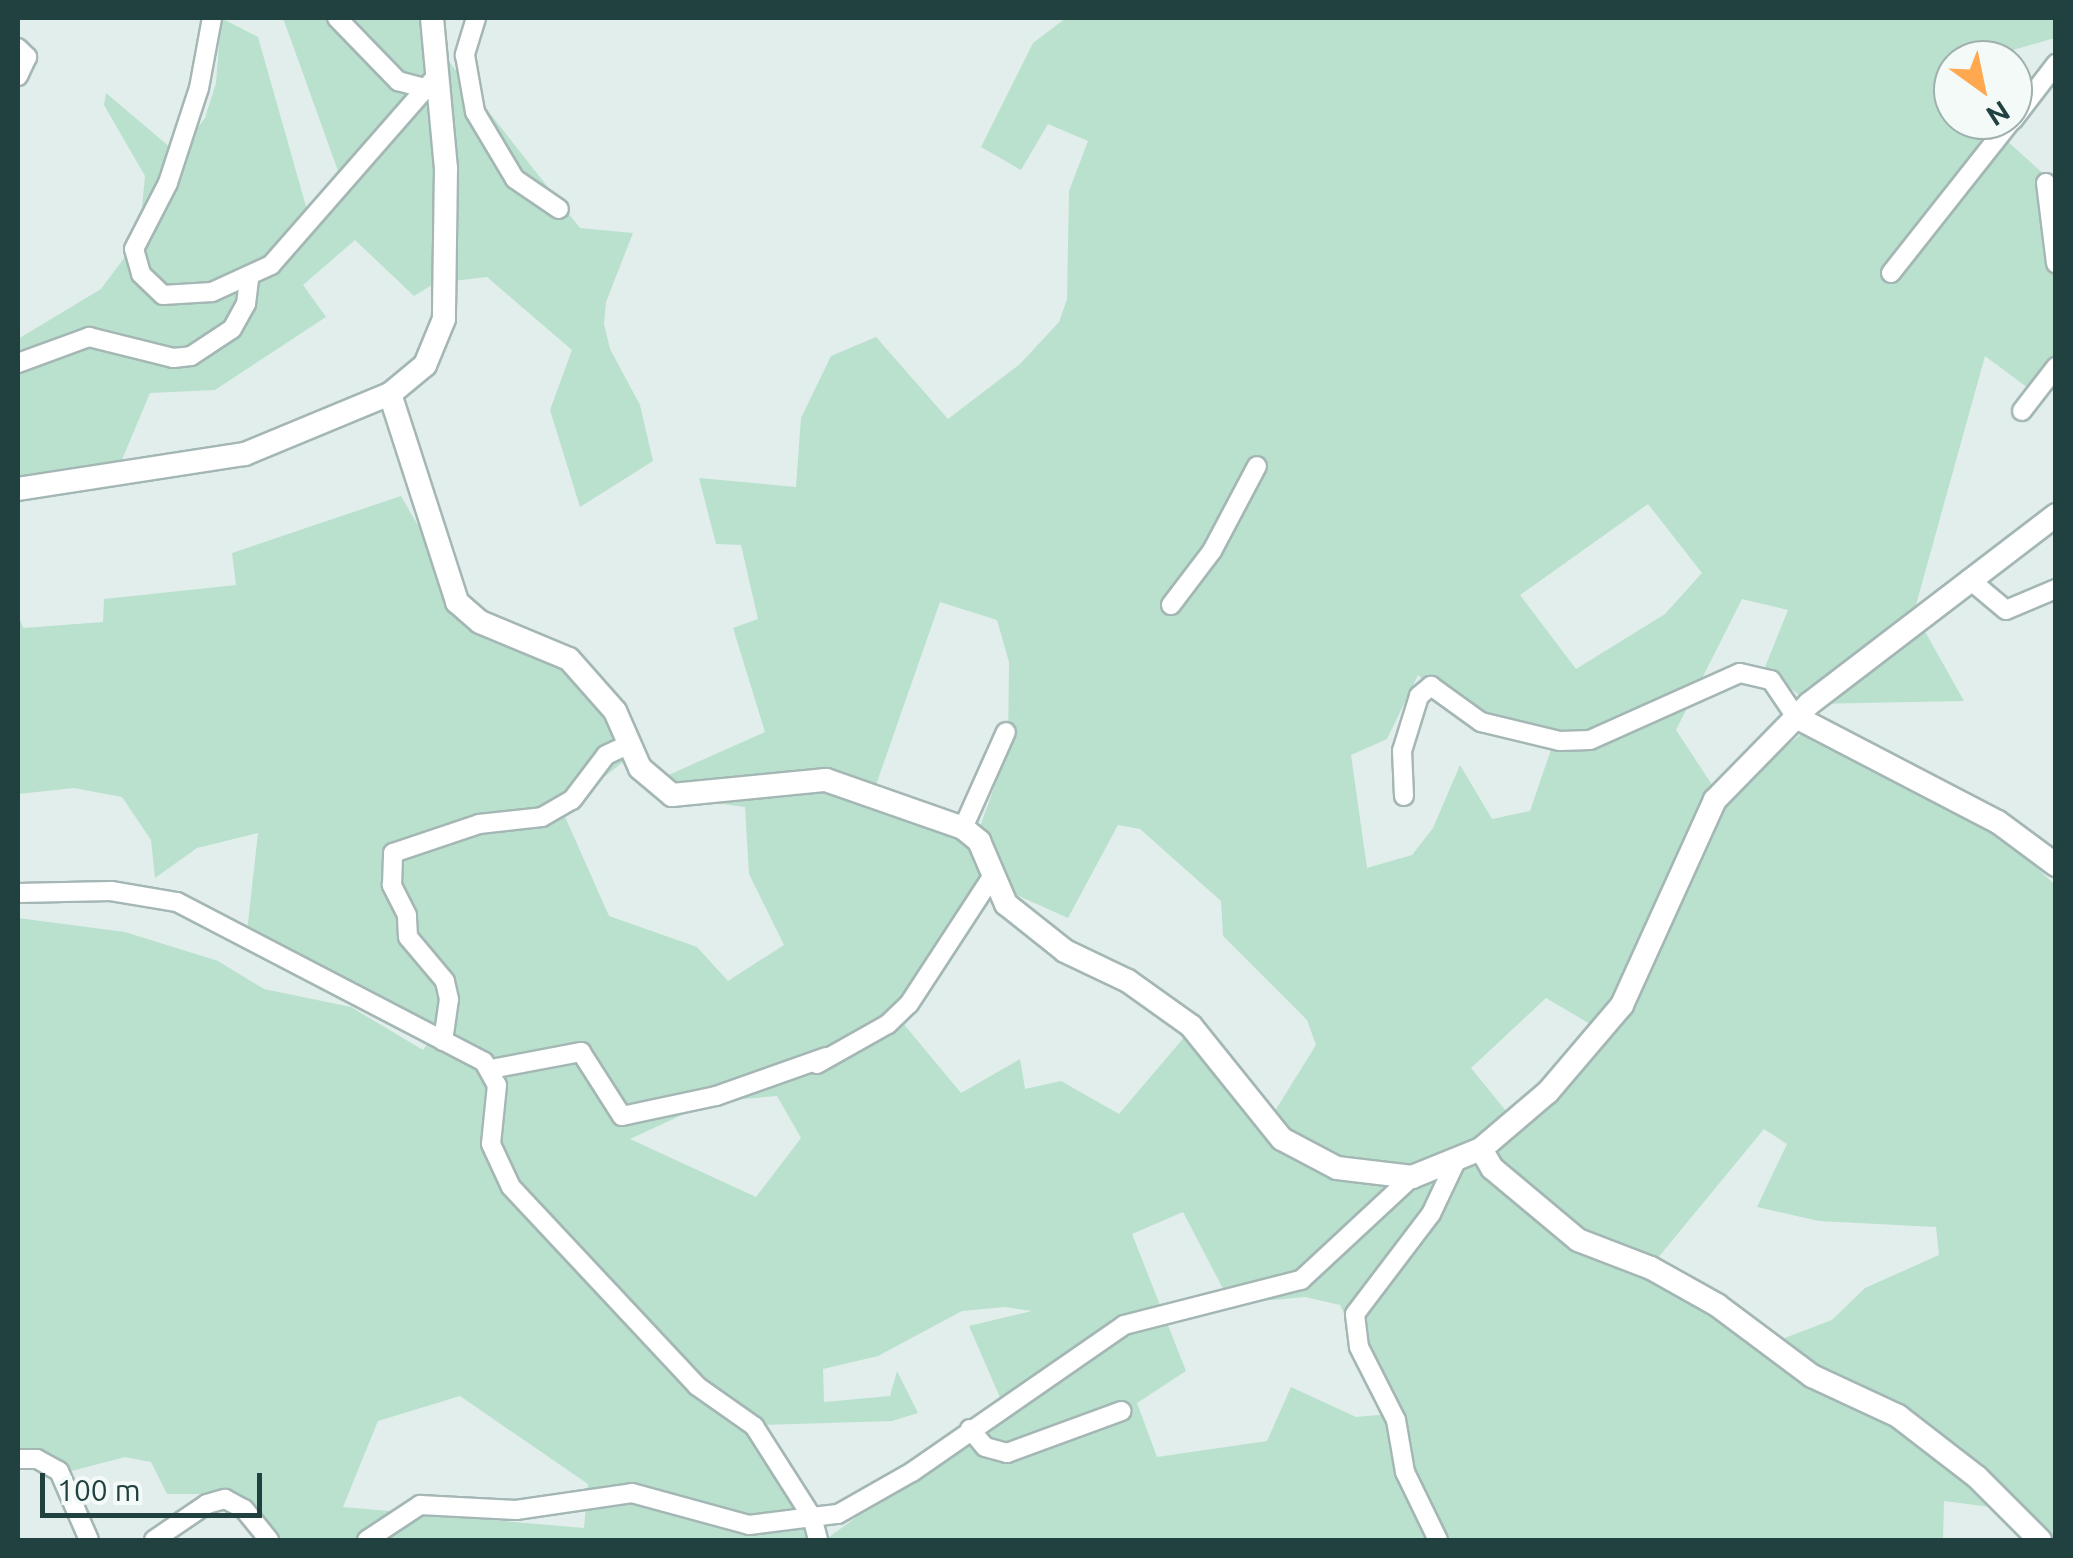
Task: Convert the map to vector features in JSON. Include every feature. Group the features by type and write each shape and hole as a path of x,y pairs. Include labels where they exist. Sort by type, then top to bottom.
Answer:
{"street":[{"path":"212,18 199,88 168,183 137,234 135,264 150,287 175,296 249,280 270,266 432,80"},
{"path":"337,18 398,81 432,80"},
{"path":"18,489 245,454 390,394 425,365 442,335 446,168 432,80 432,18"},
{"path":"476,18 465,55 475,112 516,178 559,210"},
{"path":"18,48 27,58 18,76"},
{"path":"2033,94 2056,64"},
{"path":"1891,273 1997,140"},
{"path":"2046,183 2056,263"},
{"path":"18,363 89,338 173,358 191,356 232,329 246,304 249,280"},
{"path":"2022,410 2056,367"},
{"path":"390,394 458,602 480,622 569,659 601,691 648,777 672,795 826,780 962,828 979,842 991,878 1006,904 1065,950 1128,982 1191,1026 1257,1112 1300,1152 1354,1173 1412,1177"},
{"path":"1171,604 1212,551 1258,466"},
{"path":"367,1540 420,1505 516,1510 632,1492 749,1525 812,1517 862,1501 1124,1325 1301,1280 1412,1177 1481,1149 1592,1048 1642,967 1688,848 1715,800 1796,717 2056,515"},
{"path":"1969,579 2006,610 2056,589"},
{"path":"1404,796 1402,751 1419,696 1430,686 1481,722 1560,741 1590,740 1740,672 1770,680 1796,717 1998,822 2056,864"},
{"path":"962,828 1006,732"},
{"path":"443,1040 449,1000 444,981 408,938 407,915 392,885 392,853 478,824 542,817 572,800 606,755 630,744"},
{"path":"792,1080 888,1024 910,1004 991,878"},
{"path":"18,893 111,891 177,902 443,1040 491,1069 496,1085 492,1144 511,1187 697,1386 754,1426 812,1517 818,1540"},
{"path":"491,1069 580,1052 622,1116 716,1096 826,1057"},
{"path":"1481,1149 1492,1168 1578,1240 1651,1268 1718,1305 1812,1376 1898,1416 1977,1477 2040,1540"},
{"path":"1438,1540 1405,1472 1396,1420 1359,1347 1354,1314 1432,1214 1456,1161"},
{"path":"970,1430 985,1447 1007,1454 1122,1411"},
{"path":"18,1440 69,1484 90,1540"},
{"path":"18,1459 37,1459"},
{"path":"154,1540 206,1504 225,1499 244,1509 270,1540"}],"green space":[{"path":"221,18 258,37 307,210 342,182 283,18 435,18 443,54 580,228 633,233 606,302 604,324 610,349 640,405 653,461 580,507 550,410 572,350 487,277 435,283 414,296 355,240 303,285 326,317 215,390 150,393 118,469 18,490 18,339 101,289 139,238 145,176 104,105 106,93 178,154 205,118 216,83"},
{"path":"1066,18 2055,18 2055,38 2033,44 2033,40 1933,40 1933,140 2006,140 2048,178 2056,255 2055,373 2032,391 1985,356 1914,612 1964,701 1810,704 1765,667 1788,610 1742,599 1676,730 1722,800 1806,730 2004,836 2055,885 2055,1540 2038,1540 2022,1511 1944,1501 1943,1540 825,1540 1005,1409 969,1326 1032,1311 1005,1307 962,1311 878,1356 823,1369 824,1402 890,1396 897,1371 918,1413 892,1421 762,1425 820,1540 256,1540 218,1494 167,1494 151,1462 125,1457 60,1474 30,1464 18,1470 18,918 125,932 218,961 264,989 351,1007 423,1050 436,1033 247,932 258,833 197,848 155,878 151,840 122,797 74,788 18,794 18,614 23,628 103,622 104,599 236,585 232,553 401,496 466,608 569,675 636,752 562,810 609,916 697,947 728,981 784,945 749,874 745,807 665,796 664,777 765,732 733,628 758,619 741,545 716,544 699,478 796,487 801,418 831,356 876,337 948,419 1020,364 1059,322 1067,299 1069,191 1088,141 1048,124 1021,170 981,147 1033,43","holes":["1648,504 1702,573 1665,614 1576,669 1520,595","940,602 997,620 1009,662 1008,750 979,829 870,802","1418,675 1460,714 1556,735 1530,811 1492,819 1460,765 1433,828 1412,855 1367,868 1351,755 1387,739","1118,825 1140,829 1221,901 1223,936 1307,1020 1316,1045 1268,1122 1186,1035 1119,1114 1061,1081 1025,1089 1020,1059 961,1093 902,1022 999,887 1068,918","1546,998 1602,1031 1571,1082 1519,1127 1471,1068","777,1096 801,1138 756,1197 630,1139 710,1102","1764,1129 1787,1144 1757,1207 1819,1221 1936,1227 1939,1255 1865,1288 1832,1320 1774,1342 1647,1271","1183,1212 1231,1304 1305,1297 1340,1305 1389,1414 1356,1417 1291,1387 1267,1441 1157,1457 1137,1403 1186,1371 1132,1234","460,1396 588,1484 584,1528 343,1507 378,1421"]}]}
